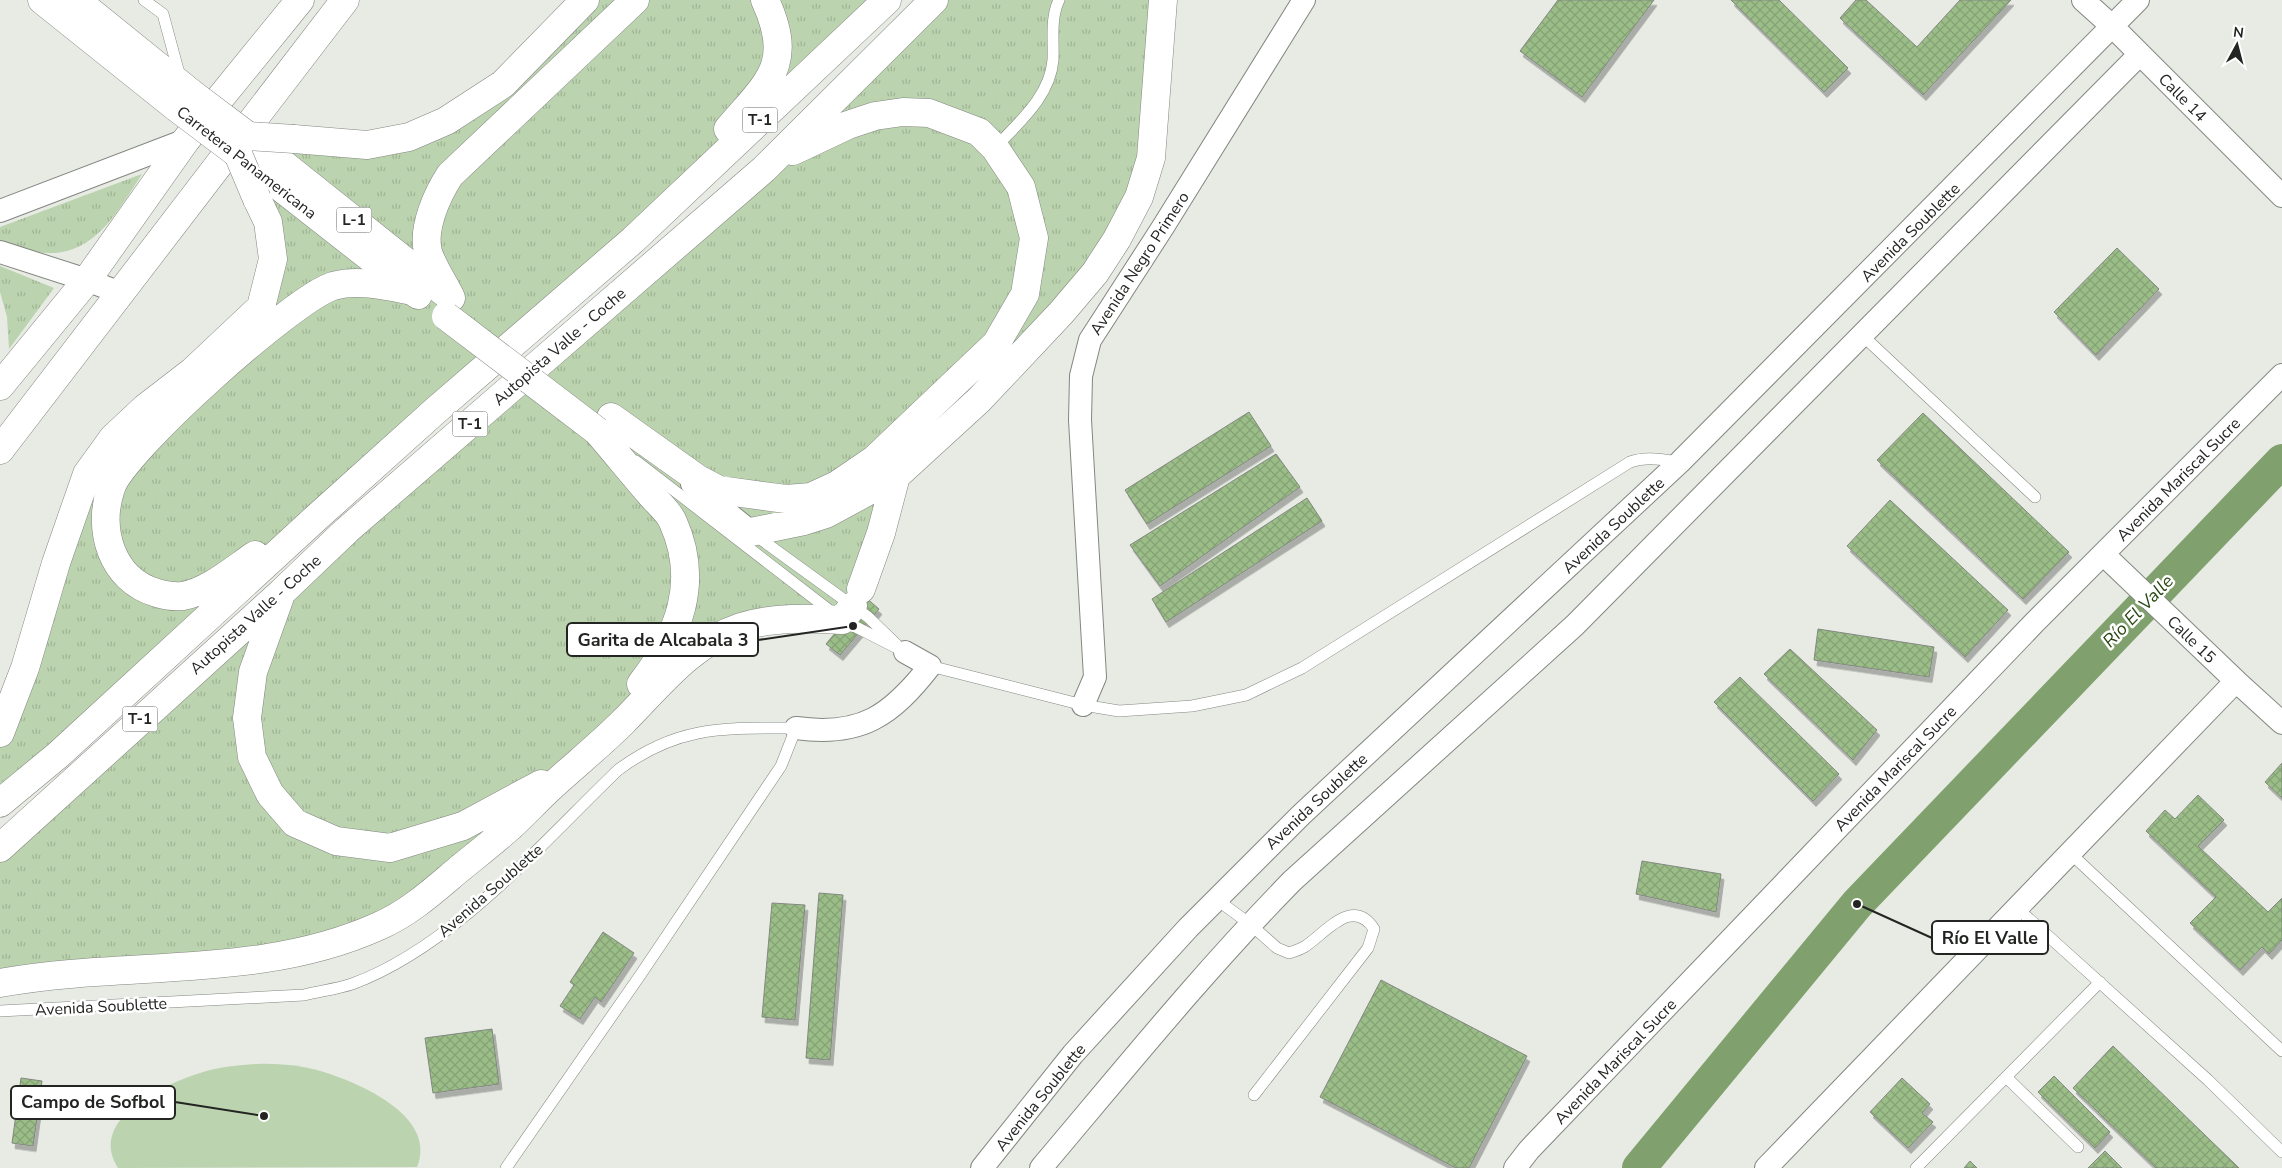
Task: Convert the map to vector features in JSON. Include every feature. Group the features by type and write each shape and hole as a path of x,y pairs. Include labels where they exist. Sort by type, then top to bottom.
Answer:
{"main road":[{"name":"Carretera Panamericana","path":"42,0 180,97 604,424"},
{"name":"Carretera Panamericana","path":"76,0 180,97"},
{"path":"0,386 86,280 186,140 301,0 337,10 0,450"},
{"path":"0,733 25,668 56,563 87,474 113,438 145,408 193,371 260,307 273,259 268,222 257,199 243,145 294,139 367,145 409,137 446,121 503,84 585,0"},
{"path":"452,306 428,252 431,213 437,195 450,176 634,0"},
{"path":"633,240 771,79 777,60 779,41 774,18 765,0"},
{"name":"Autopista Valle - Coche","path":"0,803 65,748 435,411 633,240 887,0"},
{"name":"Autopista Valle - Coche","path":"0,848 282,592 354,523 764,169 934,0"},
{"path":"751,532 804,521 826,514 896,476 980,400 1061,314 1096,273 1117,239 1139,197 1150,158 1163,0"},
{"path":"604,424 719,490 786,499 811,497 837,486 875,459 996,344 1025,294 1034,238 1021,187 995,148 978,132 929,113 903,112 875,116 806,143 764,169"},
{"name":"Carretera Panamericana","path":"243,145 412,291 452,306"},
{"path":"316,518 198,592 181,596 163,595 144,589 126,577 115,559 108,540 105,522 106,504 111,486 120,470 152,434 262,334 312,296 344,284 377,284 412,291"},
{"path":"282,592 253,672 247,718 252,757 270,794 295,823 336,842 390,848 463,826 546,782 604,732 657,663 677,622 686,588 683,554 672,520 604,424"},
{"path":"0,982 255,961 311,950 342,941 381,925 405,912 509,828 622,723 668,674 701,645 742,626 799,619 852,605 881,532 896,476"}],"street":[{"name":"Avenida Negro Primero","path":"1083,705 1095,677 1080,420 1081,376 1090,340 1163,227 1304,0"},
{"name":"Calle 14","path":"2083,0 2114,27 2282,196"},
{"name":"Avenida Soublette","path":"982,1168 1073,1054 1216,899 1301,814 1680,462 2114,27 2138,0"},
{"path":"1041,1168 1195,985 1292,881 1575,625 2140,54"},
{"path":"0,211 186,140"},
{"path":"0,252 120,293"},
{"name":"Avenida Mariscal Sucre","path":"1515,1168 1543,1136 1999,659 2282,375"},
{"name":"L-1","path":"604,424 751,532"},
{"name":"Calle 15","path":"2104,554 2200,648 2282,723"},
{"name":"Avenida Soublette","path":"796,728 839,730 875,719 910,692 930,666 905,652"},
{"path":"1766,1168 2236,681"}],"lane":[{"path":"144,0 162,14 180,97"},
{"path":"995,148 1037,102 1048,84 1053,62 1054,11 1059,0"},
{"path":"1862,335 2035,497"},
{"name":"L-1","path":"604,424 868,617 905,652"},
{"name":"Avenida Soublette","path":"930,666 1083,705 1119,712 1192,706 1246,695 1302,668 1630,462 1640,458 1652,458 1680,462"},
{"name":"L-1","path":"751,532 852,605"},
{"path":"852,605 905,652"},
{"name":"Avenida Soublette","path":"0,1011 304,995 352,984 391,965 446,932 506,879 618,770 637,756 658,744 703,731 728,728 796,728"},
{"path":"506,1168 641,974 781,766 796,728"},
{"path":"2070,853 2282,1051"},
{"path":"1216,899 1250,924 1277,948 1289,953 1303,948 1341,918 1354,915 1368,920 1374,928 1368,948 1254,1095"},
{"path":"2017,908 2208,1080 2282,1152"},
{"path":"1916,1168 2100,982"},
{"path":"2006,1077 2078,1147"}],"green space":[{"path":"585,0 887,0 0,803 0,733 87,474 238,330 273,259 238,154 367,145 446,121"},
{"path":"934,0 1163,0 1151,158 1117,239 896,476 853,606 742,626 509,828 342,941 0,983 0,848"},
{"path":"142,174 112,219 87,242 73,249 56,253 31,251 0,241 0,227"},
{"path":"0,266 54,288 9,349 7,317 0,292"},
{"path":"256,1064 286,1065 317,1070 352,1082 389,1103 405,1116 416,1131 420,1148 417,1167 118,1168 111,1150 113,1133 121,1119 135,1105 152,1094 188,1077 229,1066"}],"building":[{"path":"1558,0 1654,0 1582,97 1520,51"},
{"path":"1731,0 1779,0 1848,68 1824,92"},
{"path":"1856,0 1866,0 1917,47 1960,0 2011,0 1923,95 1840,18"},
{"path":"2117,248 2159,289 2096,355 2054,312"},
{"path":"1249,412 1271,446 1147,524 1125,490"},
{"path":"1923,413 2069,552 2023,599 1877,460"},
{"path":"1276,454 1300,487 1160,586 1130,545"},
{"path":"1307,498 1322,521 1166,622 1152,599"},
{"path":"1890,500 2008,610 1965,657 1847,546"},
{"path":"865,597 879,609 840,655 826,644"},
{"path":"1818,629 1934,647 1929,677 1814,660"},
{"path":"1790,649 1877,730 1853,760 1764,674"},
{"path":"1740,677 1839,774 1813,801 1714,702"},
{"path":"2282,763 2282,798 2265,782"},
{"path":"2198,795 2224,820 2198,846 2268,912 2282,898 2282,940 2269,954 2262,947 2240,970 2190,923 2216,897 2146,831 2165,810 2175,819"},
{"path":"1642,861 1721,874 1716,912 1636,894"},
{"path":"819,893 843,895 830,1060 806,1058"},
{"path":"772,903 805,905 795,1020 762,1017"},
{"path":"603,932 634,953 601,1002 595,997 580,1019 560,1006 574,985 570,982"},
{"path":"1381,980 1527,1056 1469,1168 1456,1168 1320,1097"},
{"path":"492,1029 499,1084 433,1093 425,1038"},
{"path":"2113,1046 2239,1168 2156,1168 2073,1088"},
{"path":"2054,1076 2110,1132 2095,1148 2038,1092"},
{"path":"21,1078 42,1081 33,1146 12,1143"},
{"path":"1902,1078 1930,1104 1922,1113 1933,1122 1908,1148 1870,1112"},
{"path":"2105,1151 2122,1168 2088,1168"},
{"path":"1970,1161 1977,1168 1964,1168"}],"waterway":[{"name":"Río El Valle","path":"1639,1168 1857,904 2282,461"}],"place":[{"name":"Garita de Alcabala 3","path":"853,626"},
{"name":"Río El Valle","path":"1857,904"},
{"name":"Campo de Sofbol","path":"264,1116"}]}
